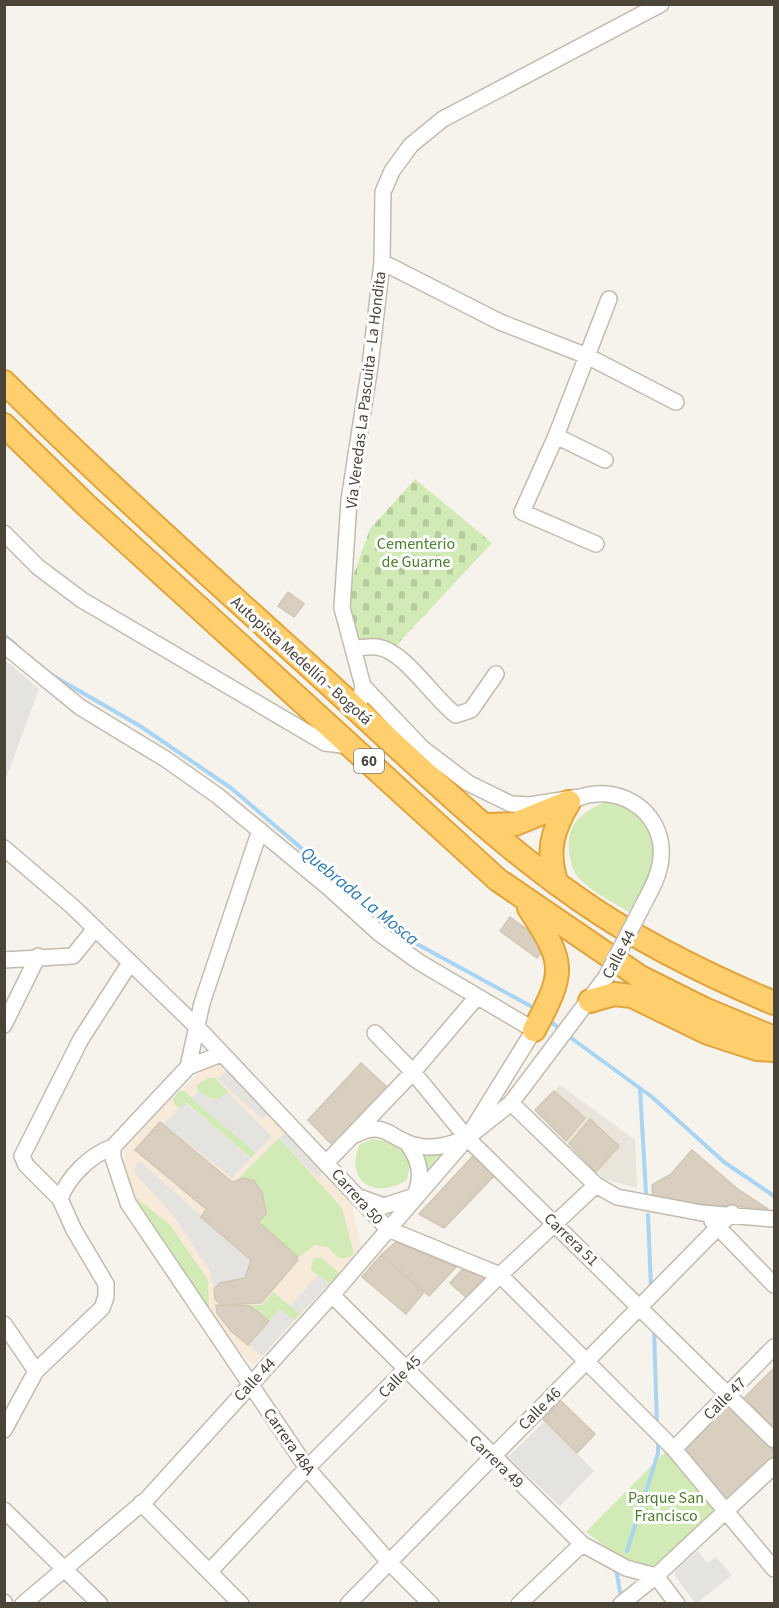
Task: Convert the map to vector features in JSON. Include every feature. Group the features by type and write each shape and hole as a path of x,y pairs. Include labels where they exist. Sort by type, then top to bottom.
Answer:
{"highway":[{"name":"Autopista Medellín - Bogotá","path":"4,382 88,466 484,825 557,884 661,950 774,1003"},
{"name":"Autopista Medellín - Bogotá","path":"4,425 86,505 469,854 521,896 640,977 704,1009 774,1038"},
{"path":"484,825 515,825 575,800"},
{"path":"557,884 550,861 550,849 561,816 575,800"},
{"path":"521,896 552,942 557,956 558,970 553,994 535,1027"},
{"path":"586,1007 614,994 632,996 708,1033 758,1049 774,1050"}],"street":[{"name":"Via Veredas La Pascuita - La Hondita","path":"358,710 363,686 342,608 350,500 370,366 382,262 383,192 392,171 411,146 443,118 661,4"},
{"path":"382,262 501,322 587,356 676,402"},
{"path":"596,544 522,512 556,436 609,299"},
{"path":"556,436 605,460"},
{"path":"4,532 60,585 124,627 325,743 353,747"},
{"path":"4,645 80,707 167,760 260,830 381,934 418,962 476,998 535,1027"},
{"path":"353,648 379,646 402,659 441,705 456,715 471,710 495,674"},
{"name":"Calle 44","path":"23,1604 141,1503 332,1295 467,1138 511,1103 586,1007 606,977 659,872 662,856 653,822 641,806 620,795 601,793 575,800 530,805 511,804 477,787 422,748 363,686"},
{"path":"188,1067 202,1004 260,830"},
{"name":"Carrera 50","path":"4,848 72,906 94,930 197,1027 388,1229 500,1275 669,1445 774,1569"},
{"path":"4,960 38,956 73,956 94,930"},
{"path":"4,1025 38,956"},
{"path":"4,1430 36,1371 102,1308 106,1297 106,1284 74,1230 60,1199 26,1165 22,1156 81,1040 130,963"},
{"path":"327,1162 412,1072 476,998"},
{"name":"Calle 44","path":"467,1138 496,1086 535,1027"},
{"name":"Carrera 51","path":"375,1033 412,1072 467,1138 729,1392 774,1440"},
{"path":"60,1199 63,1191 93,1155 113,1147 188,1067 221,1054"},
{"path":"511,1103 596,1185 617,1197 702,1213 732,1213 774,1219"},
{"path":"367,1128 382,1129 396,1134 407,1143 416,1155 420,1168 420,1183 415,1196 384,1206 356,1193 344,1175 342,1159 349,1138 367,1128"},
{"path":"407,1143 432,1147 453,1144 467,1138"},
{"name":"Carrera 48A","path":"113,1147 113,1158 128,1203 307,1467 389,1562 432,1604"},
{"name":"Calle 45","path":"209,1572 307,1467 500,1275 557,1225 596,1185"},
{"path":"702,1213 774,1285"},
{"name":"Calle 46","path":"348,1604 732,1213"},
{"name":"Carrera 49","path":"332,1295 491,1456 582,1544 626,1568 656,1576"},
{"path":"4,1324 36,1371"},
{"name":"Calle 47","path":"669,1445 729,1392 774,1347"},
{"path":"626,1599 656,1576 774,1466"},
{"path":"141,1503 241,1604"},
{"path":"4,1510 100,1604"},
{"path":"519,1604 582,1544"},
{"path":"656,1576 676,1604"}],"shaded area":[{"path":"5,660 39,689 5,781"},
{"path":"218,1064 351,1200 361,1248 254,1365 234,1346 123,1178 125,1150 157,1112 208,1065"},
{"path":"226,1070 272,1112 262,1119 218,1079"},
{"path":"560,1085 635,1140 637,1188 604,1179 535,1110"},
{"path":"198,1091 212,1099 221,1098 228,1092 272,1137 256,1153 191,1098"},
{"path":"185,1103 251,1158 232,1178 163,1124"},
{"path":"287,1131 325,1171 317,1178 279,1138"},
{"path":"138,1160 251,1260 245,1278 220,1283 214,1289 210,1271 175,1218 134,1172"},
{"path":"318,1275 330,1284 300,1314 290,1306"},
{"path":"279,1309 294,1320 262,1356 249,1346"},
{"path":"545,1421 594,1471 560,1506 508,1457"},
{"path":"698,1551 707,1563 716,1557 732,1575 696,1604 675,1576 675,1571"}],"green space":[{"name":"Cementerio de Guarne","path":"415,479 492,543 394,648 358,642 347,609 352,579 370,529"},
{"path":"609,800 638,809 652,829 658,849 653,876 629,912 580,880 571,864 569,836 576,821 582,815"},
{"path":"208,1078 215,1078 228,1092 221,1098 212,1099 198,1091 197,1085"},
{"path":"179,1091 184,1091 256,1153 251,1158 187,1103 180,1108 175,1105 173,1099"},
{"path":"279,1138 342,1208 354,1254 346,1258 339,1258 328,1247 315,1245 298,1258 258,1222 266,1214 262,1192 254,1181 237,1180"},
{"path":"372,1139 394,1145 403,1150 411,1159 407,1180 384,1188 366,1184 360,1178 356,1169 359,1145"},
{"path":"453,1148 425,1177 421,1152"},
{"path":"135,1197 170,1225 208,1280 209,1308"},
{"path":"320,1257 340,1273 330,1284 311,1270 313,1259"},
{"path":"273,1292 300,1314 294,1320 279,1309 269,1321 250,1306 262,1305"},
{"name":"Parque San Francisco","path":"669,1448 719,1511 655,1571 622,1559 586,1532"}],"building":[{"path":"288,592 304,604 294,617 278,606"},
{"path":"510,917 547,944 537,958 500,931"},
{"path":"361,1063 388,1088 333,1146 308,1120"},
{"path":"554,1091 585,1118 566,1141 535,1110"},
{"path":"590,1119 619,1146 596,1172 569,1144"},
{"path":"160,1122 232,1182 244,1178 254,1181 262,1192 266,1214 258,1222 296,1255 298,1260 261,1303 221,1305 215,1299 214,1289 220,1283 245,1278 251,1260 201,1217 206,1209 135,1150"},
{"path":"692,1150 739,1190 768,1209 653,1200 652,1185 671,1174"},
{"path":"473,1156 495,1175 444,1228 419,1214"},
{"path":"396,1242 456,1267 429,1296 381,1255"},
{"path":"381,1255 424,1292 406,1314 362,1277"},
{"path":"463,1269 488,1279 469,1300 450,1283"},
{"path":"216,1305 250,1306 269,1321 248,1345 231,1331 217,1313"},
{"path":"774,1368 774,1427 773,1428 745,1397"},
{"path":"561,1401 595,1434 577,1453 543,1419"},
{"path":"726,1403 774,1451 774,1461 725,1503 680,1451"}],"waterway":[{"name":"Quebrada La Mosca","path":"4,635 15,644"},
{"name":"Quebrada La Mosca","path":"50,674 140,726 231,788 406,938 536,1009"},
{"name":"Quebrada La Mosca","path":"549,1020 561,1030"},
{"name":"Quebrada La Mosca","path":"567,1035 652,1097 724,1162 774,1196"},
{"path":"640,1089 646,1193"},
{"path":"648,1215 651,1287"},
{"path":"654,1329 657,1426"},
{"path":"627,1551 658,1453 658,1439"},
{"path":"616,1569 620,1592"}]}
